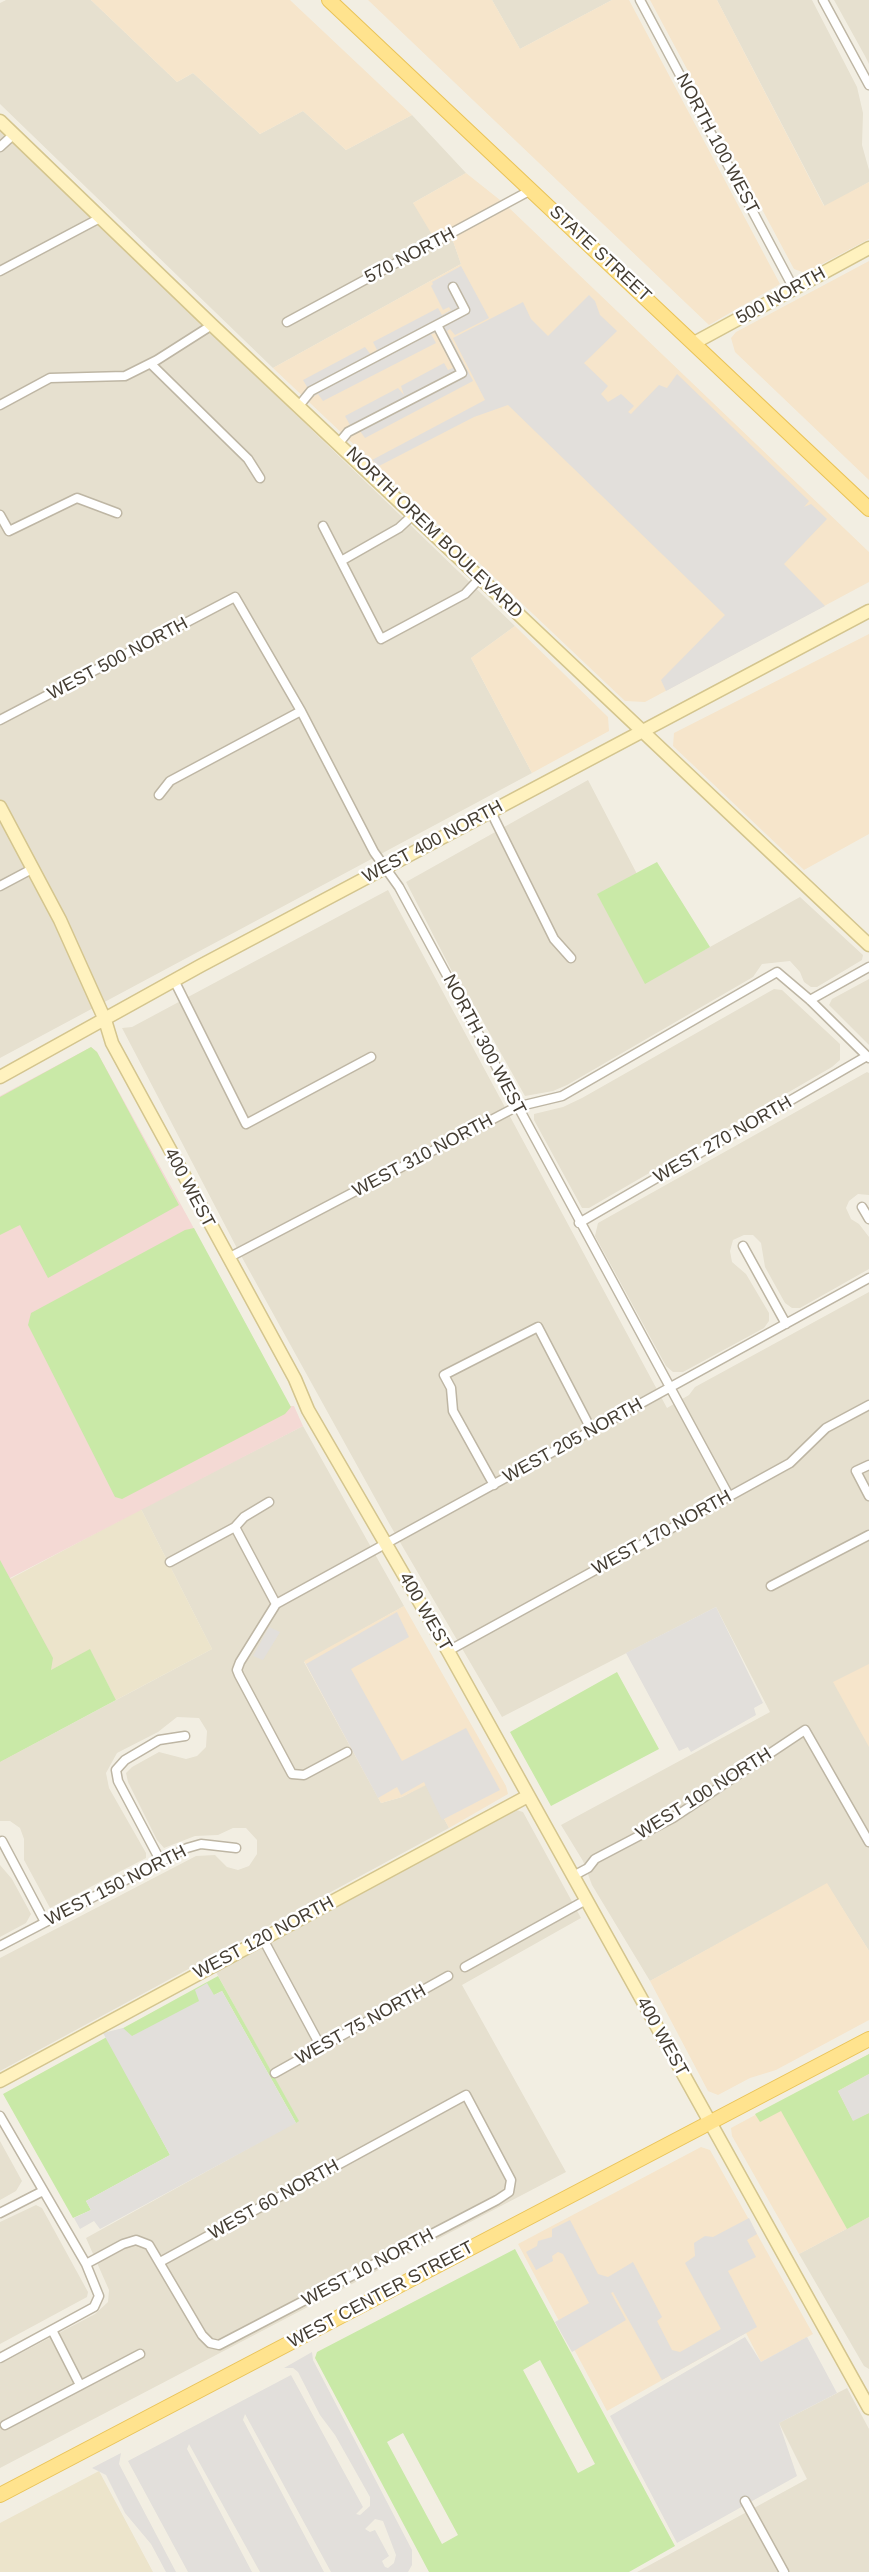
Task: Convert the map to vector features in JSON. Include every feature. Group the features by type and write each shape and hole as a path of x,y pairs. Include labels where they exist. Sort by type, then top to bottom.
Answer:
{"main road":[{"name":"STATE STREET","path":"329,0 869,509"},
{"name":"NORTH OREM BOULEVARD","path":"0,121 212,325 869,945"},
{"name":"500 NORTH","path":"694,343 869,248"},
{"name":"WEST 400 NORTH","path":"0,1077 174,980 869,611"},
{"name":"400 WEST","path":"0,807 60,920 105,1020 112,1043 295,1379 308,1410 448,1651 709,2122 865,2391 869,2408"},
{"name":"WEST 120 NORTH","path":"0,2081 528,1796"},
{"name":"WEST CENTER STREET","path":"0,2495 869,2039"}],"street":[{"name":"NORTH 100 WEST","path":"640,0 794,289"},
{"path":"824,0 869,85"},
{"path":"0,147 13,135"},
{"name":"570 NORTH","path":"287,322 531,190"},
{"path":"0,271 100,218"},
{"path":"298,406 311,391 465,309 453,287"},
{"path":"0,405 50,378 125,376 151,364 212,325"},
{"path":"339,443 348,432 462,373 437,325"},
{"path":"151,364 248,459 260,478"},
{"path":"0,515 9,531 77,498 117,513"},
{"path":"341,561 399,528 413,515"},
{"path":"323,526 381,639 465,594 480,578"},
{"name":"NORTH 300 WEST","path":"235,597 301,711 374,852 387,867 729,1496"},
{"name":"WEST 500 NORTH","path":"0,720 235,597"},
{"path":"159,795 170,781 301,711"},
{"path":"491,812 554,939 571,958"},
{"path":"0,886 32,869"},
{"path":"868,1057 810,1000 869,967"},
{"name":"WEST 310 NORTH","path":"228,1258 516,1107 562,1096 777,972 810,1000"},
{"path":"174,980 246,1124 371,1057"},
{"name":"WEST 270 NORTH","path":"579,1223 868,1057"},
{"path":"862,1207 869,1219"},
{"path":"743,1246 786,1324"},
{"name":"WEST 205 NORTH","path":"276,1604 869,1278"},
{"path":"494,1485 453,1411 451,1388 444,1375 538,1327 592,1431"},
{"name":"WEST 170 NORTH","path":"448,1651 790,1463 826,1428 869,1405"},
{"path":"869,1465 856,1471 869,1496"},
{"path":"170,1562 235,1527 244,1517 269,1502"},
{"path":"235,1527 276,1604 265,1618 237,1670 288,1770 304,1775 347,1752"},
{"path":"771,1586 869,1535"},
{"name":"WEST 100 NORTH","path":"573,1876 588,1868 595,1859 674,1818 806,1730 869,1842"},
{"path":"161,1862 118,1781 116,1770 125,1760 159,1740 185,1736"},
{"path":"2,1841 45,1922"},
{"name":"WEST 150 NORTH","path":"0,1946 161,1862 201,1844 236,1848"},
{"path":"465,1967 585,1900"},
{"path":"263,1939 321,2047"},
{"name":"WEST 75 NORTH","path":"275,2073 448,1976"},
{"name":"WEST 10 NORTH","path":"160,2262 202,2335 210,2343 219,2345 490,2204 509,2192 511,2186 509,2174 466,2095"},
{"name":"WEST 60 NORTH","path":"160,2262 466,2095"},
{"path":"0,2116 86,2264 99,2296 94,2307 0,2358"},
{"path":"0,2214 43,2191"},
{"path":"86,2264 123,2244 136,2240 149,2245 160,2262"},
{"path":"52,2330 80,2385"},
{"path":"5,2426 140,2354"},
{"path":"745,2501 784,2572"}],"shaded area":[{"path":"6,0 91,0 177,82 193,73 260,134 303,111 346,150 412,115 466,173 413,203 453,241 461,264 273,368 0,104 0,3"},
{"path":"91,0 290,0 412,115 346,150 303,111 260,134 193,73 177,82"},
{"path":"368,0 492,0 520,49 612,0 629,0 780,284 709,325"},
{"path":"492,0 612,0 520,49"},
{"path":"650,0 717,0 824,206 869,182 869,239 805,273 794,269"},
{"path":"717,0 812,0 857,87 863,113 862,145 869,170 869,182 825,207"},
{"path":"834,0 869,0 869,64 865,56"},
{"path":"0,129 515,626 471,658 532,773 0,1058"},
{"path":"466,173 505,204 869,552 869,582 645,702 625,701 273,368 461,264 453,241 434,238 413,203"},
{"path":"869,261 869,480 735,352 731,338 736,332"},
{"path":"461,266 489,318 455,335 450,329 447,331 473,381 365,438 360,431 355,434 345,416 398,388 404,395 401,386 444,363 448,370 453,368 436,333 431,334 436,343 323,401 318,394 313,397 303,380 365,347 371,355 377,350 373,342 438,308 442,315 451,310 449,307 443,310 431,286 432,282"},
{"path":"589,295 595,301 600,315 617,331 584,363 608,386 601,394 608,402 621,394 634,406 628,412 631,414 659,385 667,388 677,374 809,501 804,507 811,504 827,519 784,564 825,606 666,691 661,680 725,615 508,405 474,417 379,466 372,460 485,400 453,338 523,302 531,319 548,336"},
{"path":"515,626 608,717 609,731 532,773 471,658"},
{"path":"869,634 869,834 804,870 673,746 674,733"},
{"path":"588,780 637,874 598,894 645,983 800,897 863,955 862,960 817,987 811,987 804,982 800,972 790,961 762,964 753,977 567,1085 553,1091 525,1096 476,1009 457,981 406,882"},
{"path":"388,890 667,1408 689,1395 695,1387 869,1292 869,1951 827,1884 650,1981 592,1885 583,1861 561,1825 770,1712 716,1607 502,1717 390,1525 239,1252 122,1028 132,1027"},
{"path":"869,979 869,1045 829,1005 832,999"},
{"path":"774,989 782,990 840,1044 840,1060 832,1067 589,1208 582,1208 534,1120 534,1114 563,1107 582,1098"},
{"path":"91,1047 97,1052 191,1223 272,1378 288,1406 294,1406 303,1426 10,1578 53,1658 51,1670 90,1649 87,1715 0,1762 0,1096"},
{"path":"867,1072 869,1073 869,1195 858,1194 849,1201 846,1208 851,1219 859,1224 869,1237 869,1269 800,1308 792,1308 785,1303 765,1267 761,1243 753,1235 744,1235 733,1240 730,1251 732,1262 746,1274 769,1313 769,1321 764,1328 683,1372 673,1372 666,1366 595,1236 598,1223"},
{"path":"303,1426 404,1606 304,1662 381,1803 402,1797 426,1784 449,1828 0,2071 0,1958 196,1856 215,1855 227,1867 238,1870 249,1866 257,1854 257,1840 246,1828 233,1828 218,1835 195,1836 164,1848 157,1840 128,1782 126,1773 132,1767 159,1752 186,1759 197,1756 206,1747 207,1731 199,1718 177,1717 158,1732 117,1753 106,1773 109,1788 146,1853 146,1858 50,1908 24,1860 24,1839 20,1828 10,1821 0,1821 0,1762 212,1649 141,1509"},
{"path":"141,1509 212,1649 116,1700 90,1650 51,1670 10,1579"},
{"path":"404,1606 506,1786 508,1794 449,1828 426,1785 402,1797 381,1803 304,1661"},
{"path":"716,1607 763,1703 754,1708 756,1715 691,1752 688,1747 679,1751 626,1653"},
{"path":"397,1612 409,1637 351,1669 402,1761 466,1728 500,1790 442,1820 424,1782 401,1795 397,1787 378,1798 306,1664"},
{"path":"269,1627 280,1632 263,1660 253,1656"},
{"path":"869,1664 869,1747 833,1682"},
{"path":"513,1809 523,1812 581,1918 462,1985 566,2172 0,2468 0,2364 95,2314 108,2302 109,2290 86,2238 298,2121 216,1972"},
{"path":"0,1865 12,1879 31,1914 26,1923 0,1937"},
{"path":"827,1883 869,1951 869,2020 776,2070 750,2078 718,2095 708,2091 650,1981"},
{"path":"207,1983 214,1995 222,1991 296,2123 100,2229 94,2221 80,2229 74,2218 91,2210 86,2201 170,2155 103,2033 123,2028 132,2036 199,2001 195,1990"},
{"path":"869,2054 869,2217 799,2254 732,2136 731,2128"},
{"path":"869,2074 869,2113 853,2121 838,2091"},
{"path":"0,2141 22,2181 16,2191 0,2200"},
{"path":"701,2147 710,2150 813,2334 761,2362 746,2333 607,2411 518,2244"},
{"path":"36,2205 42,2208 88,2292 87,2297 0,2344 0,2222"},
{"path":"869,2217 869,2369 864,2366 799,2254"},
{"path":"749,2218 757,2234 747,2240 756,2257 728,2271 757,2327 662,2380 613,2292 611,2293 626,2320 572,2352 555,2322 589,2303 563,2254 558,2252 552,2256 553,2261 536,2270 526,2252 537,2246 538,2241 552,2237 552,2229 570,2220 598,2274 608,2277 633,2262 662,2317 657,2321 672,2350 680,2352 721,2329 685,2263 695,2256 694,2243 705,2236 713,2237"},
{"path":"745,2337 761,2362 807,2337 837,2393 779,2423 797,2476 677,2543 610,2416"},
{"path":"312,2352 313,2360 412,2550 412,2565 408,2572 331,2572 245,2414 243,2420 324,2572 260,2572 189,2444 187,2449 252,2572 188,2572 128,2461 291,2375 363,2507 356,2514 360,2515 370,2506 370,2497 335,2435 320,2415 298,2372 293,2368 284,2368","holes":["375,2519 383,2521 396,2555 394,2563 388,2568 382,2561 389,2556 375,2530 370,2532 365,2529"]},
{"path":"847,2388 869,2429 869,2572 637,2572 807,2479 779,2423"},
{"path":"121,2453 119,2464 176,2572 166,2572 151,2544 125,2513 106,2475 92,2468"},
{"path":"99,2471 153,2572 0,2572 0,2523"}],"green space":[{"path":"657,862 710,947 645,984 597,894"},
{"path":"91,1047 97,1052 179,1205 48,1278 20,1225 0,1235 0,1097"},
{"path":"194,1228 291,1407 285,1414 122,1499 115,1497 28,1325 31,1313 185,1230"},
{"path":"0,1560 53,1658 51,1670 90,1649 116,1700 0,1762"},
{"path":"617,1672 659,1749 551,1806 510,1732"},
{"path":"218,1976 299,2121 296,2123 222,1991 112,2047 170,2155 86,2201 91,2210 73,2218 3,2094"},
{"path":"869,2054 869,2074 838,2091 853,2120 869,2113 869,2217 847,2229 781,2111 760,2122 755,2114"},
{"path":"515,2249 675,2546 629,2572 429,2572 315,2358 317,2352","holes":["540,2360 595,2464 578,2473 523,2370","403,2433 458,2535 442,2544 387,2442"]}]}
